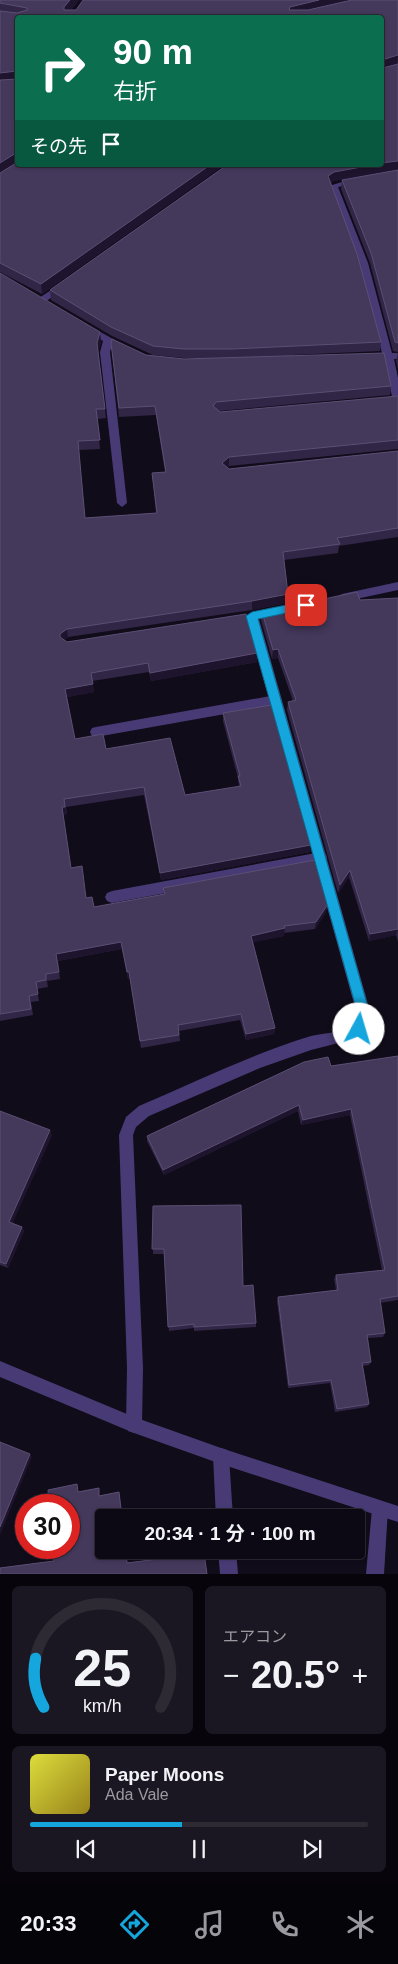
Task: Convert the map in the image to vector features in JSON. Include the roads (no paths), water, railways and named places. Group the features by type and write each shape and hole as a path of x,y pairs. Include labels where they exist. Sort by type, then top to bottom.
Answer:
{"street":[{"path":"371,178 333,186 363,263 393,356 394,400"},
{"path":"42,300 74,278"},
{"path":"75,320 108,340 139,355"},
{"path":"108,340 105,352 122,503"},
{"path":"359,357 393,356"},
{"path":"330,600 398,586"},
{"path":"134,1425 135,1368 126,1134 131,1122 144,1111 257,1062 311,1043 353,1033 359,1029 363,1020 363,1011 276,700 247,617 291,608"},
{"path":"96,732 276,700"},
{"path":"112,897 321,858"},
{"path":"0,1370 134,1425 380,1510 398,1514"},
{"path":"221,1456 224,1509"},
{"path":"375,1574 380,1510"},
{"path":"228,1559 229,1574"}]}
